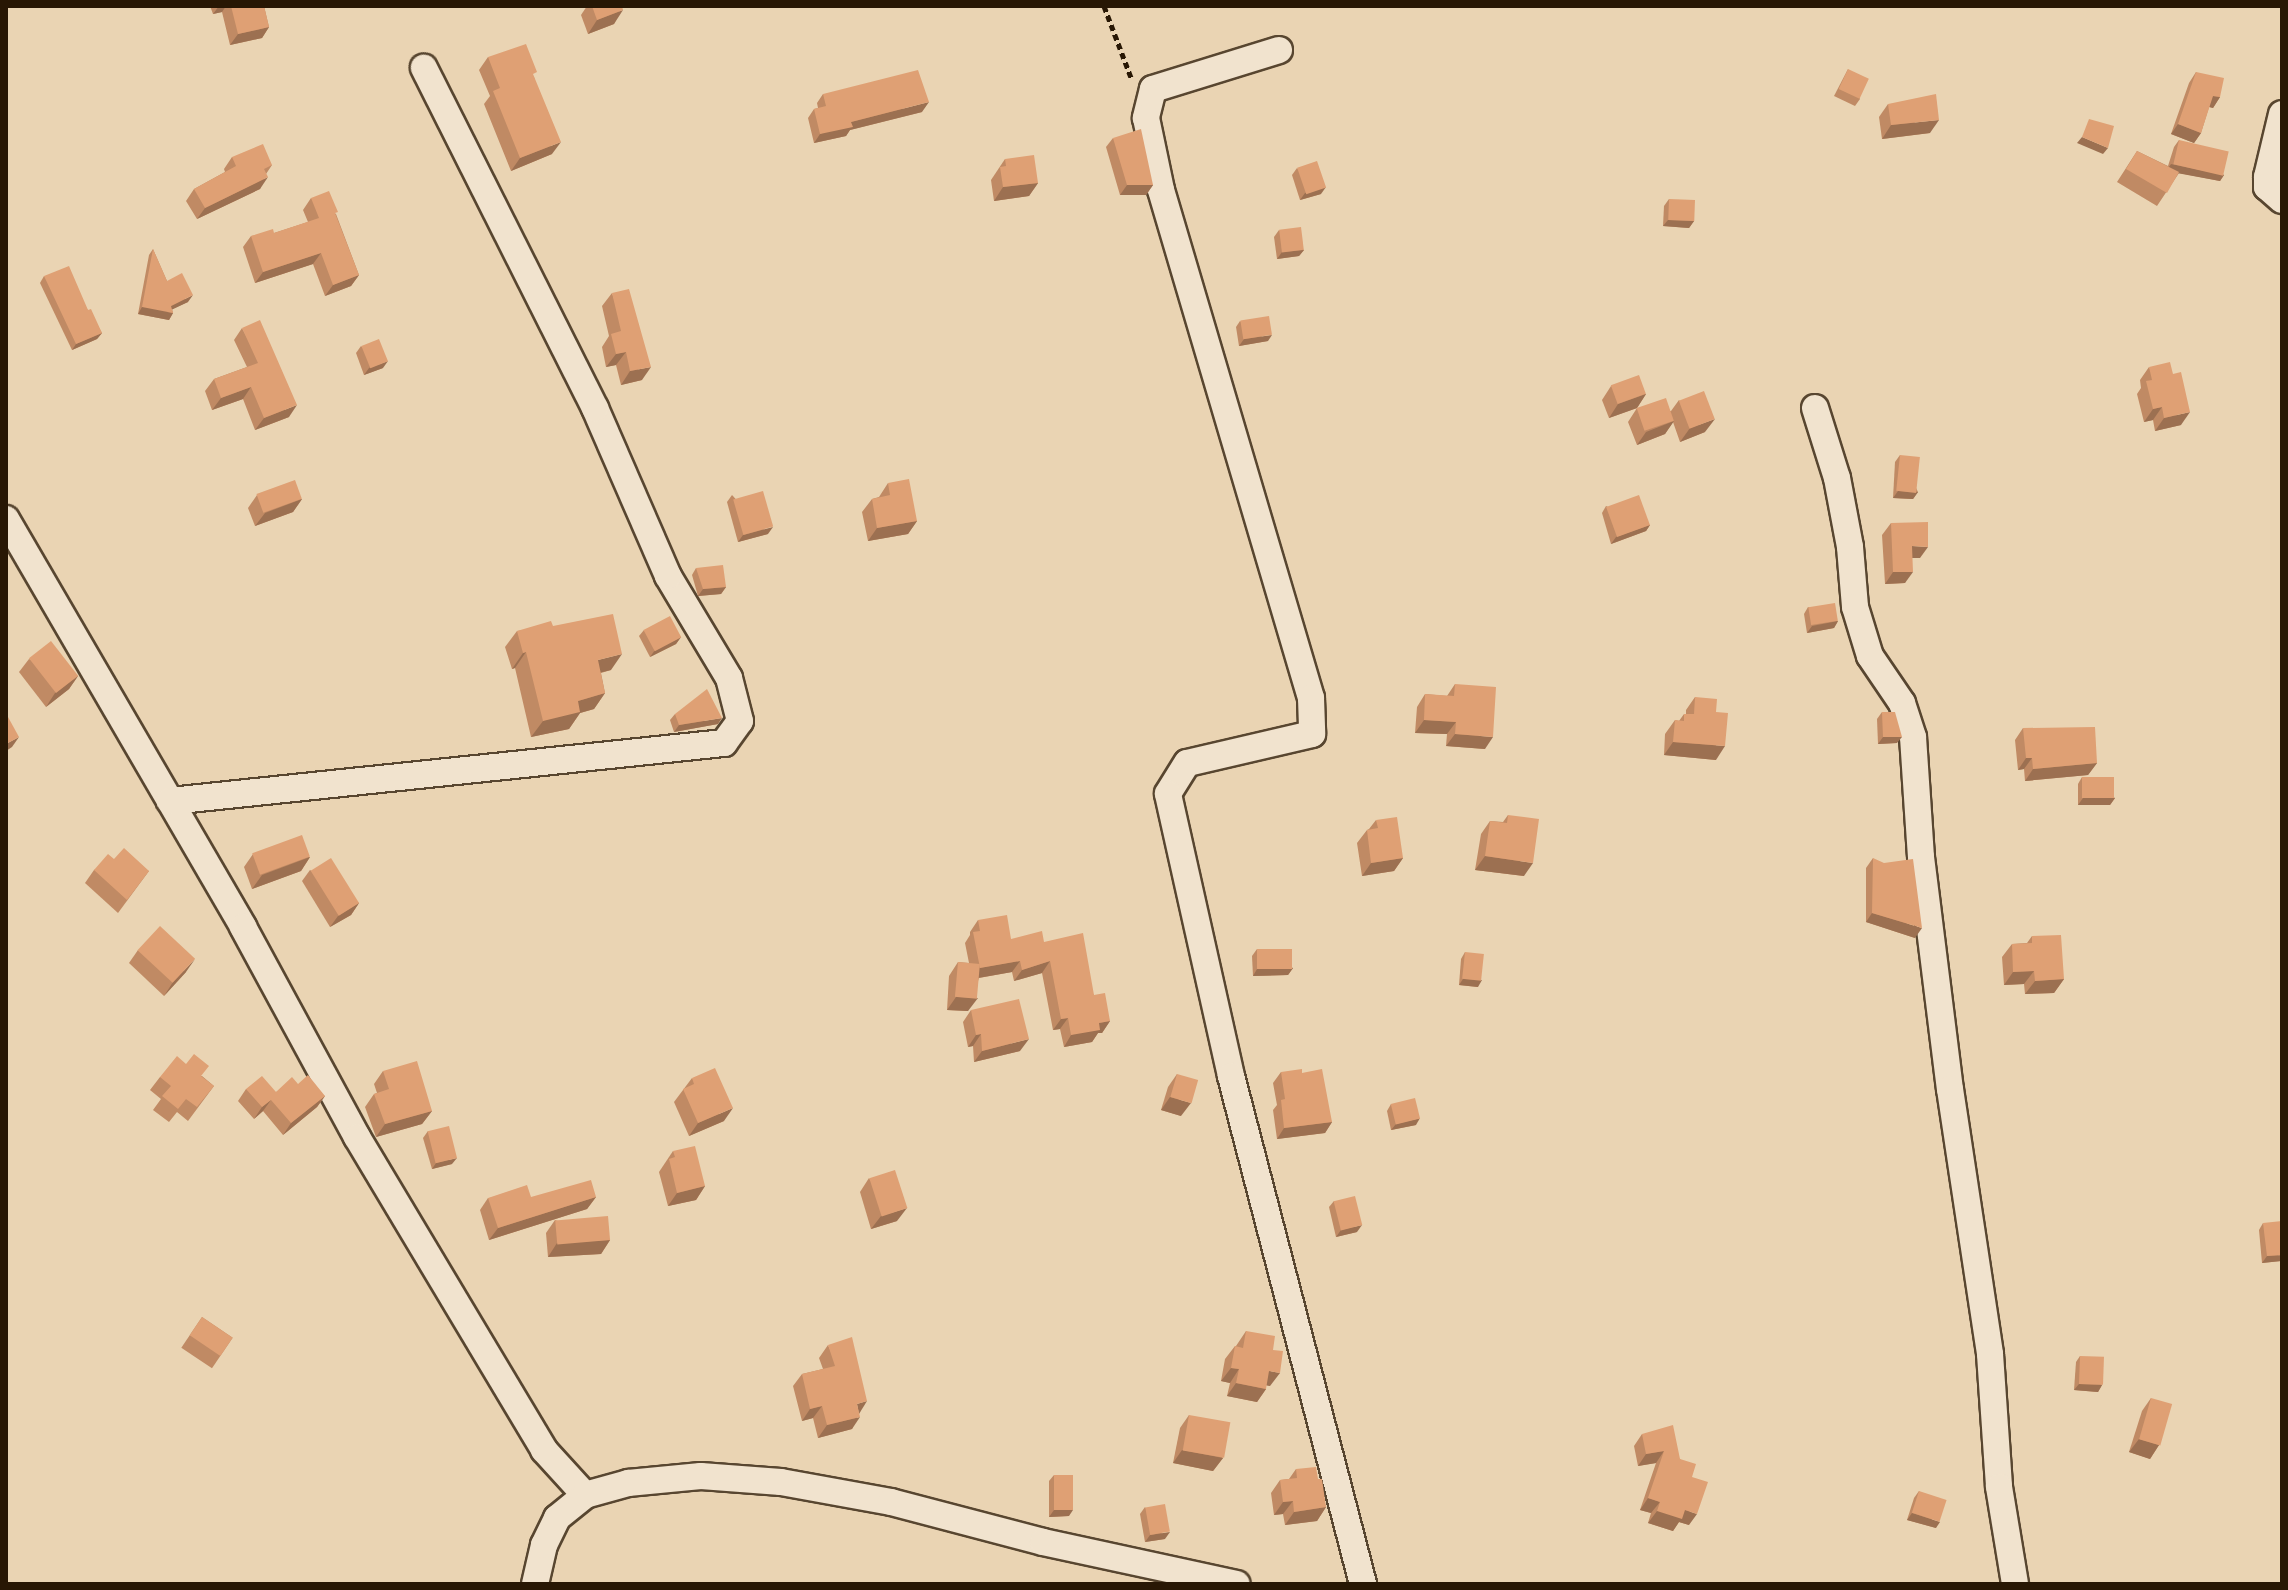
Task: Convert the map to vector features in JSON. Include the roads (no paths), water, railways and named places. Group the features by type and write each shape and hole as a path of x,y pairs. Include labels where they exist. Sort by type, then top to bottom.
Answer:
{"street":[{"path":"1279,50 1153,89 1146,118 1165,204 1311,698 1312,734 1187,763 1168,794 1231,1076 1363,1584"},
{"path":"170,801 724,743 740,721 729,678 668,576 595,408 424,68"},
{"path":"2282,114 2267,187 2282,200"},
{"path":"1815,408 1837,478 1850,547 1855,607 1870,656 1902,703 1913,737 1921,857 1950,1089 1990,1354 1999,1487 2015,1584"},
{"path":"6,519 170,801 390,1192 544,1450 585,1495"},
{"path":"535,1584 544,1545 557,1518 585,1495 628,1483 676,1477 781,1482 891,1502 1043,1542 1237,1584"}]}
